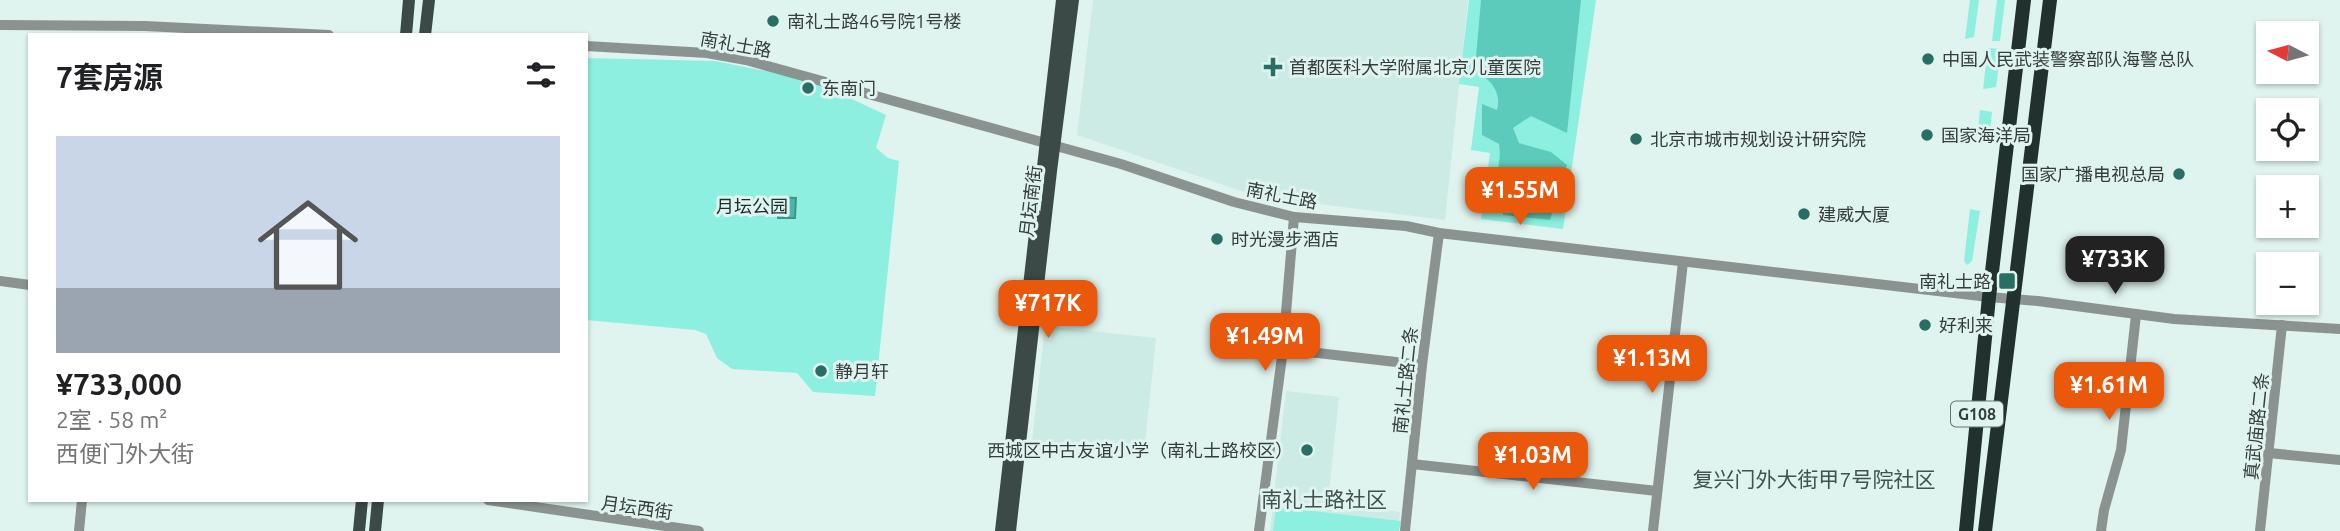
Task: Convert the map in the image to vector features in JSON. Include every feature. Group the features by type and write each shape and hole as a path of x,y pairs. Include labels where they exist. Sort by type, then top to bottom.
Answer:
{"highway":[{"name":"G108","path":"1966,531 1989,297 2024,0"},
{"name":"G108","path":"1985,531 2050,0"}],"main road":[{"path":"406,33 409,0"},
{"path":"425,33 429,0"},
{"name":"月坛南街","path":"1010,531 1062,0"},
{"name":"月坛南街","path":"1001,531 1050,144 1073,0"},
{"path":"359,531 362,502"},
{"path":"375,531 378,502"}],"street":[{"path":"0,25 145,26 288,33"},
{"name":"南礼士路","path":"588,46 706,53 746,60 1121,164 1234,202 1294,217 1406,226 1439,233 2136,315 2214,323 2340,329"},
{"path":"1259,531 1283,349 1294,217"},
{"name":"南礼士路二条","path":"1405,531 1439,233"},
{"path":"1653,531 1683,262"},
{"path":"0,281 28,285"},
{"path":"2101,531 2104,510 2121,450 2136,315"},
{"name":"真武庙路二条","path":"2260,531 2282,325"},
{"path":"1283,349 1422,365"},
{"path":"2269,453 2340,460"},
{"path":"1412,464 1657,491"},
{"path":"79,531 82,502"},
{"name":"月坛西街","path":"502,502 699,531"}],"shaded area":[{"name":"首都医科大学附属北京儿童医院","path":"1093,0 1468,0 1445,220 1256,196 1077,135"},
{"path":"1481,0 1581,0 1567,133 1531,116 1513,128 1519,143 1551,152 1567,165 1550,220 1503,215 1497,198 1499,144 1482,135 1482,104 1497,110 1498,97 1490,82 1475,69"},
{"path":"772,197 796,198 795,218 778,218 778,207 772,206"},
{"path":"1045,326 1156,338 1144,453 1032,441"},
{"name":"西城区中古友谊小学（南礼士路校区）","path":"1286,391 1339,397 1328,502 1400,512 1398,531 1270,531"}],"green space":[{"path":"1469,0 1596,0 1563,229 1481,219 1490,153 1471,150 1479,87 1459,84"},
{"path":"1970,0 1979,0 1974,37 1965,39"},
{"path":"1997,0 2005,0 2000,41 1992,41"},
{"path":"1988,48 2001,49 1996,87 1983,89"},
{"name":"月坛公园","path":"588,58 715,61 811,80 886,115 876,148 888,158 899,161 875,396 813,392 797,373 732,369 717,358 706,334 695,330 588,320"},
{"path":"1980,110 1992,112 1989,142 1977,140"},
{"path":"1970,209 1980,211 1972,261 1967,265 1964,261"},
{"path":"1276,507 1401,521 1399,531 1273,531"}],"place":[{"name":"南礼士路46号院1号楼","path":"773,21"},
{"name":"中国人民武装警察部队海警总队","path":"1928,59"},
{"name":"首都医科大学附属北京儿童医院","path":"1273,67"},
{"name":"东南门","path":"808,88"},
{"name":"国家海洋局","path":"1927,135"},
{"name":"北京市城市规划设计研究院","path":"1636,139"},
{"name":"国家广播电视总局","path":"2179,174"},
{"name":"建威大厦","path":"1804,214"},
{"name":"时光漫步酒店","path":"1217,239"},
{"name":"南礼士路","path":"2007,281"},
{"name":"好利来","path":"1925,325"},
{"name":"静月轩","path":"821,371"},
{"name":"西城区中古友谊小学（南礼士路校区）","path":"1307,450"}],"district":[{"name":"复兴门外大街甲7号院社区","path":"1814,479"},
{"name":"南礼士路社区","path":"1324,499"}]}
